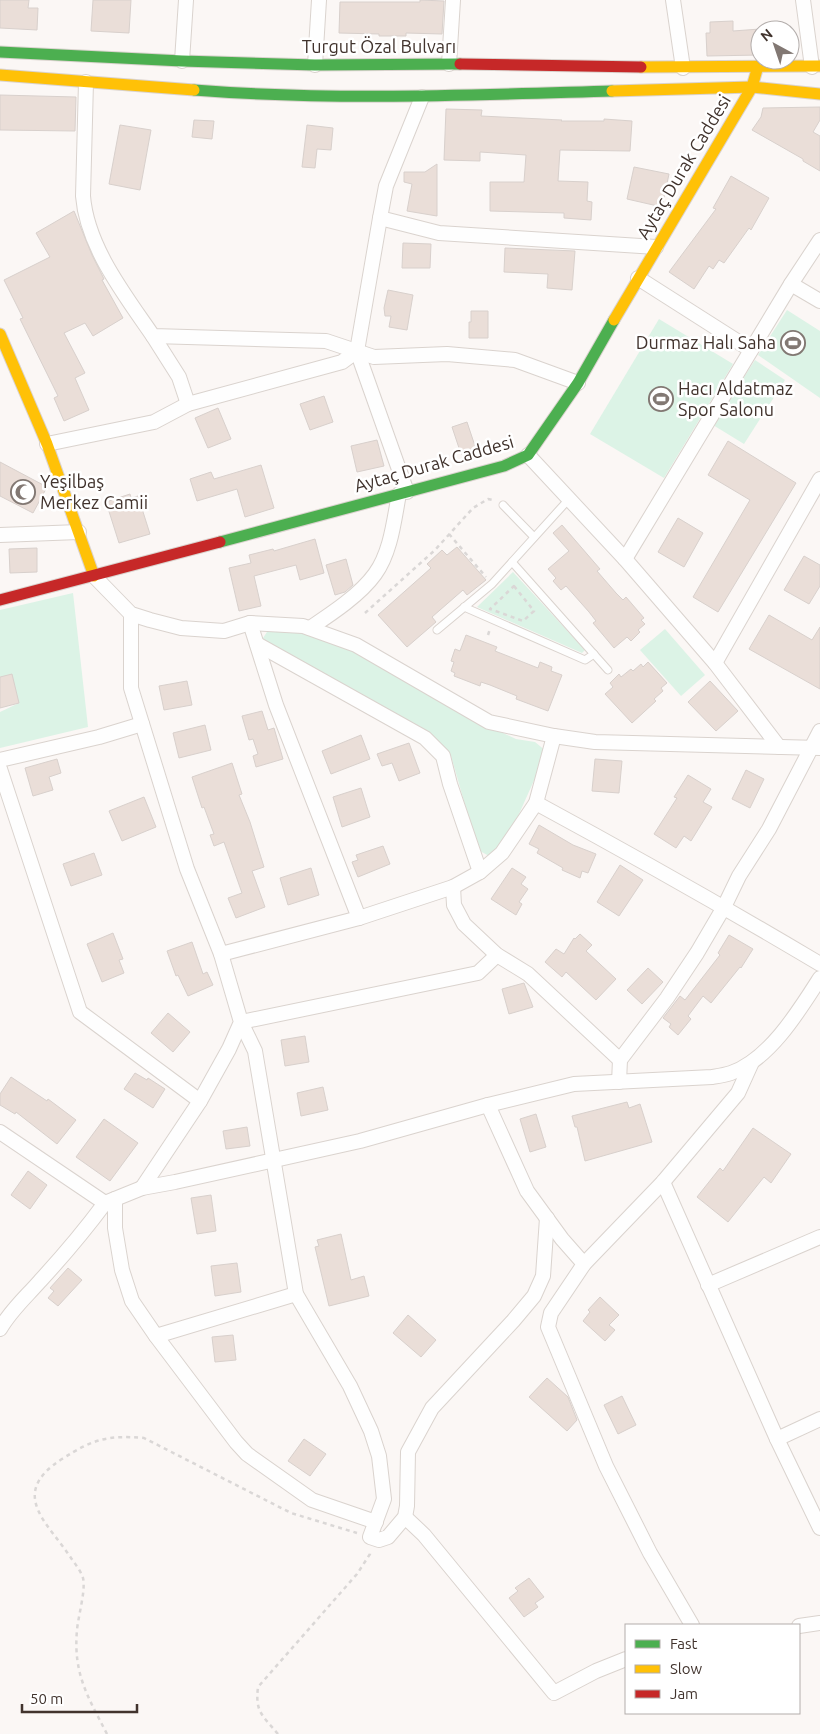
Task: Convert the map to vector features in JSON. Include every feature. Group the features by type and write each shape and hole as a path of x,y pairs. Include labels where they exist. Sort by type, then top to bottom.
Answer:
{"main road":[{"name":"Turgut Özal Bulvarı","path":"0,52 315,65 449,64 683,68 750,66"},
{"name":"Turgut Özal Bulvarı","path":"800,66 816,66"},
{"name":"Aytaç Durak Caddesi","path":"0,600 504,466 528,454 578,383 752,87 757,70"},
{"path":"0,75 261,95 422,97 752,87 820,94"},
{"path":"0,334 47,444 94,576"}],"street":[{"path":"182,61 186,0"},
{"path":"315,65 320,0"},
{"path":"449,64 453,0"},
{"path":"673,0 683,68"},
{"path":"803,0 816,66"},
{"path":"86,82 84,211 92,235 111,274 179,377 188,404"},
{"path":"310,628 346,603 375,574 386,552 403,493 357,351 386,186 422,97"},
{"path":"380,218 439,233 656,248"},
{"path":"625,558 791,284 820,240"},
{"path":"638,278 752,350"},
{"path":"791,284 820,302"},
{"path":"153,336 326,341 374,358 447,354 515,360 578,383"},
{"path":"47,444 154,422 188,404 342,362 357,351"},
{"path":"528,454 625,558 715,663 779,747"},
{"path":"715,663 820,479"},
{"path":"0,536 79,532"},
{"path":"94,576 131,614 181,628 224,631 250,623 303,626 356,645 488,722 554,736 595,742 816,748"},
{"path":"131,614 131,688 186,869 221,954 241,1022 255,1051 296,1294 350,1386 371,1431 379,1456 384,1499 370,1537 379,1540 388,1537 405,1517 408,1452 432,1408 534,1296 543,1276 547,1218"},
{"path":"250,623 276,705 359,918"},
{"path":"257,644 425,738 443,756 450,784 480,872"},
{"path":"0,760 99,737 142,724"},
{"path":"619,1082 620,1060 687,968 724,907 739,876 816,748 820,731"},
{"path":"221,954 359,918 453,887 480,872 502,854 536,803 554,736"},
{"path":"0,769 80,1012 200,1101"},
{"path":"536,803 724,907 820,964"},
{"path":"453,887 454,905 464,924 497,955 528,974 620,1060"},
{"path":"241,1022 478,973 497,955"},
{"path":"0,1329 8,1314 41,1281 110,1201 142,1188 360,1141 574,1084 712,1077 731,1073 752,1062 777,1038 820,978"},
{"path":"142,1188 200,1101 229,1049 241,1022"},
{"path":"691,1624 650,1552 606,1466 548,1327 551,1313 584,1264 663,1182 738,1093 752,1062"},
{"path":"488,1106 527,1191 584,1264"},
{"path":"0,1132 110,1201 122,1270 132,1301 156,1336 247,1454 312,1500 376,1522"},
{"path":"663,1182 777,1439 820,1528"},
{"path":"708,1285 820,1237"},
{"path":"156,1336 296,1294"},
{"path":"777,1439 820,1419"},
{"path":"405,1517 424,1535 554,1693 596,1671 625,1659"},
{"path":"800,1626 820,1623"}],"lane":[{"path":"437,630 492,584 569,499"},
{"path":"503,505 534,537"},
{"path":"512,562 608,670"},
{"path":"464,607 585,660 594,654"}],"path":[{"path":"365,613 435,550 473,508 488,499 503,505"},
{"path":"449,534 504,596"},
{"path":"514,586 534,611 523,622 490,609 504,596 514,586"},
{"path":"107,1734 80,1677 76,1656 83,1578 67,1552 42,1520 36,1507 34,1496 38,1480 51,1466 88,1444 104,1438 122,1436 144,1438 291,1512 370,1537 370,1554 357,1574 258,1686 256,1702 262,1714 278,1734"}],"green space":[{"name":"Durmaz Halı Saha","path":"787,310 820,331 820,398 758,355"},
{"name":"Hacı Aldatmaz Spor Salonu","path":"659,319 733,364 664,478 590,434"},
{"path":"755,360 785,380 744,444 713,425"},
{"path":"513,572 585,650 582,653 477,607"},
{"path":"73,593 88,727 0,748 0,712 19,703 0,676 0,610"},
{"path":"665,629 705,675 681,696 640,650"},
{"path":"292,631 350,647 488,726 516,739 535,742 546,751 515,823 491,857 478,850 451,756 442,745 356,691 263,638 267,632"}],"building":[{"path":"0,0 29,0 28,8 38,8 37,30 0,28"},
{"path":"93,0 131,0 129,33 91,31"},
{"path":"420,0 444,1 442,34 406,33 406,36 379,36 379,34 339,33 340,2 420,2"},
{"path":"733,21 733,31 750,30 750,55 707,56 706,33 710,33 710,22"},
{"path":"0,95 76,97 75,131 0,130"},
{"path":"820,107 820,120 813,132 820,136 820,171 752,130 761,117 763,108"},
{"path":"446,109 482,110 481,116 561,121 604,121 604,119 632,121 630,151 560,150 558,181 588,182 587,201 592,202 591,220 564,218 564,213 490,211 490,182 524,182 526,155 480,152 480,161 444,160"},
{"path":"194,120 214,121 212,139 192,137"},
{"path":"120,125 151,130 140,190 109,184"},
{"path":"307,125 333,128 331,150 317,149 315,168 302,167"},
{"path":"437,164 437,216 407,211 412,184 404,182 404,172 425,172"},
{"path":"634,167 669,174 662,207 627,199"},
{"path":"731,176 769,198 751,230 749,228 724,263 719,260 713,269 709,266 694,289 669,272 716,209 713,208"},
{"path":"74,211 104,279 102,280 123,318 93,336 85,323 64,333 85,373 75,378 89,410 64,421 54,398 58,396 20,319 23,318 4,280 50,257 36,233"},
{"path":"403,243 431,244 430,268 402,268"},
{"path":"505,248 575,251 572,290 547,288 548,274 504,272"},
{"path":"388,290 413,295 407,330 389,327 391,316 385,316 384,308"},
{"path":"471,311 488,311 488,338 469,338"},
{"path":"324,396 333,422 310,430 300,404"},
{"path":"218,408 231,439 208,448 195,418"},
{"path":"467,422 476,449 461,454 452,427"},
{"path":"377,440 384,466 357,472 351,446"},
{"path":"728,441 796,483 718,612 693,597 750,500 708,475"},
{"name":"Yeşilbaş Merkez Camii","path":"0,462 47,487 33,513 0,496"},
{"path":"261,465 274,508 245,517 237,489 197,501 190,479 211,472 214,479"},
{"path":"130,494 131,498 138,496 150,534 119,543 106,502"},
{"path":"678,518 703,533 684,567 658,552"},
{"path":"562,525 600,569 597,571 616,593 623,600 626,597 644,618 641,620 645,624 638,630 640,632 631,641 627,637 614,648 593,623 596,621 566,586 561,590 553,581 556,578 548,569 569,551 553,533"},
{"path":"315,539 324,573 300,580 296,565 254,576 261,606 239,611 229,568 251,563 249,555 273,549 274,551"},
{"path":"457,547 486,580 467,595 463,590 432,617 436,622 407,647 378,615 431,568 427,564 442,550 447,555"},
{"path":"37,548 37,572 10,573 9,549"},
{"path":"804,556 820,565 820,586 809,604 784,590"},
{"path":"346,559 353,585 345,592 335,595 326,565"},
{"path":"769,615 812,640 820,627 820,689 749,649"},
{"path":"466,635 497,647 495,651 538,668 540,662 552,667 551,671 562,675 548,711 516,699 517,696 490,685 481,682 480,686 454,676 455,673 451,671 454,662 451,661 455,649 460,651"},
{"path":"648,662 667,683 661,688 663,691 654,699 656,701 632,723 605,694 613,687 610,683 619,674 621,677 631,669 633,671 641,664 643,667"},
{"path":"12,674 19,703 0,708 0,677"},
{"path":"187,681 192,705 164,710 159,686"},
{"path":"710,681 738,711 716,731 688,702"},
{"path":"262,711 268,730 274,728 283,759 256,767 253,756 258,754 253,739 249,740 242,716"},
{"path":"205,725 211,750 179,758 173,733"},
{"path":"361,735 370,759 331,774 322,751"},
{"path":"409,743 420,773 399,781 392,763 382,766 377,754"},
{"path":"57,759 61,773 49,777 53,790 33,796 25,768"},
{"path":"595,759 622,761 619,793 592,791"},
{"path":"232,763 242,794 239,795 250,822 264,867 252,871 265,907 236,918 228,898 242,893 224,842 214,846 210,835 214,834 204,807 202,808 192,777"},
{"path":"746,770 764,779 750,808 732,799"},
{"path":"688,775 711,789 703,802 712,807 691,841 684,836 676,848 654,834 677,798 674,797"},
{"path":"361,788 370,817 342,827 333,797"},
{"path":"144,797 156,827 122,841 109,811"},
{"path":"539,825 573,845 596,854 588,873 582,871 580,878 562,870 563,868 537,853 539,849 529,844"},
{"path":"383,846 390,864 358,877 352,862 358,860 356,855"},
{"path":"94,853 102,875 71,886 63,864"},
{"path":"620,865 643,880 619,916 597,902"},
{"path":"311,868 319,895 288,905 280,878"},
{"path":"512,868 526,877 521,884 528,889 519,902 522,904 516,915 491,899"},
{"path":"113,933 123,959 119,960 124,973 102,982 87,944"},
{"path":"580,934 592,945 586,951 616,979 596,1000 566,972 562,977 545,962 556,949 564,954 574,938"},
{"path":"729,935 753,949 741,968 711,1003 703,996 688,1016 691,1019 678,1035 669,1027 671,1024 663,1018 680,996 685,1000 720,955 718,953"},
{"path":"192,942 203,974 207,972 213,985 188,996 178,975 176,976 167,951"},
{"path":"648,968 663,982 642,1004 627,990"},
{"path":"524,983 533,1007 509,1014 502,989"},
{"path":"168,1013 190,1032 173,1052 151,1033"},
{"path":"305,1036 309,1062 285,1066 281,1040"},
{"path":"135,1073 147,1080 148,1078 165,1089 153,1108 124,1089"},
{"path":"11,1077 47,1101 48,1099 76,1120 57,1144 16,1112 15,1114 0,1105 0,1094"},
{"path":"323,1087 328,1110 301,1116 297,1093"},
{"path":"627,1102 629,1108 640,1104 652,1142 585,1161 577,1127 575,1127 572,1116"},
{"path":"536,1114 546,1147 530,1152 520,1119"},
{"path":"104,1119 138,1143 110,1181 76,1157"},
{"path":"247,1127 250,1146 226,1149 223,1131"},
{"path":"753,1128 791,1154 771,1183 764,1177 728,1222 697,1197 720,1168 723,1171"},
{"path":"28,1171 47,1185 30,1209 11,1195"},
{"path":"211,1195 216,1231 197,1234 191,1198"},
{"path":"341,1234 351,1280 364,1276 369,1296 329,1306 315,1247 319,1246 317,1240"},
{"path":"237,1263 241,1292 215,1296 211,1266"},
{"path":"68,1268 82,1280 58,1306 48,1298 54,1291 50,1288"},
{"path":"600,1297 619,1315 609,1325 615,1330 605,1341 583,1321 590,1312 588,1310"},
{"path":"408,1315 436,1340 421,1357 393,1333"},
{"path":"233,1335 236,1360 215,1362 212,1337"},
{"path":"547,1378 568,1397 577,1420 567,1431 529,1397"},
{"path":"622,1396 636,1425 618,1434 604,1405"},
{"path":"304,1439 326,1454 310,1476 288,1461"},
{"path":"529,1578 544,1597 535,1603 538,1607 524,1617 509,1598 518,1591 515,1588"}],"traffic: fast":[{"path":"0,52 315,65 460,64"},
{"path":"194,90 351,96 612,91"},
{"path":"220,542 504,466 528,455 578,383 614,320"}],"traffic: slow":[{"path":"641,67 820,66"},
{"path":"614,320 752,87 757,70"},
{"path":"0,75 194,90"},
{"path":"612,91 752,87 820,94"},
{"path":"0,334 47,444 94,576"}],"traffic: jam":[{"path":"460,64 641,67"},
{"path":"0,600 220,542"}],"place":[{"name":"Durmaz Halı Saha","path":"793,343"},
{"name":"Hacı Aldatmaz Spor Salonu","path":"661,399"},
{"name":"Yeşilbaş Merkez Camii","path":"23,492"}]}
